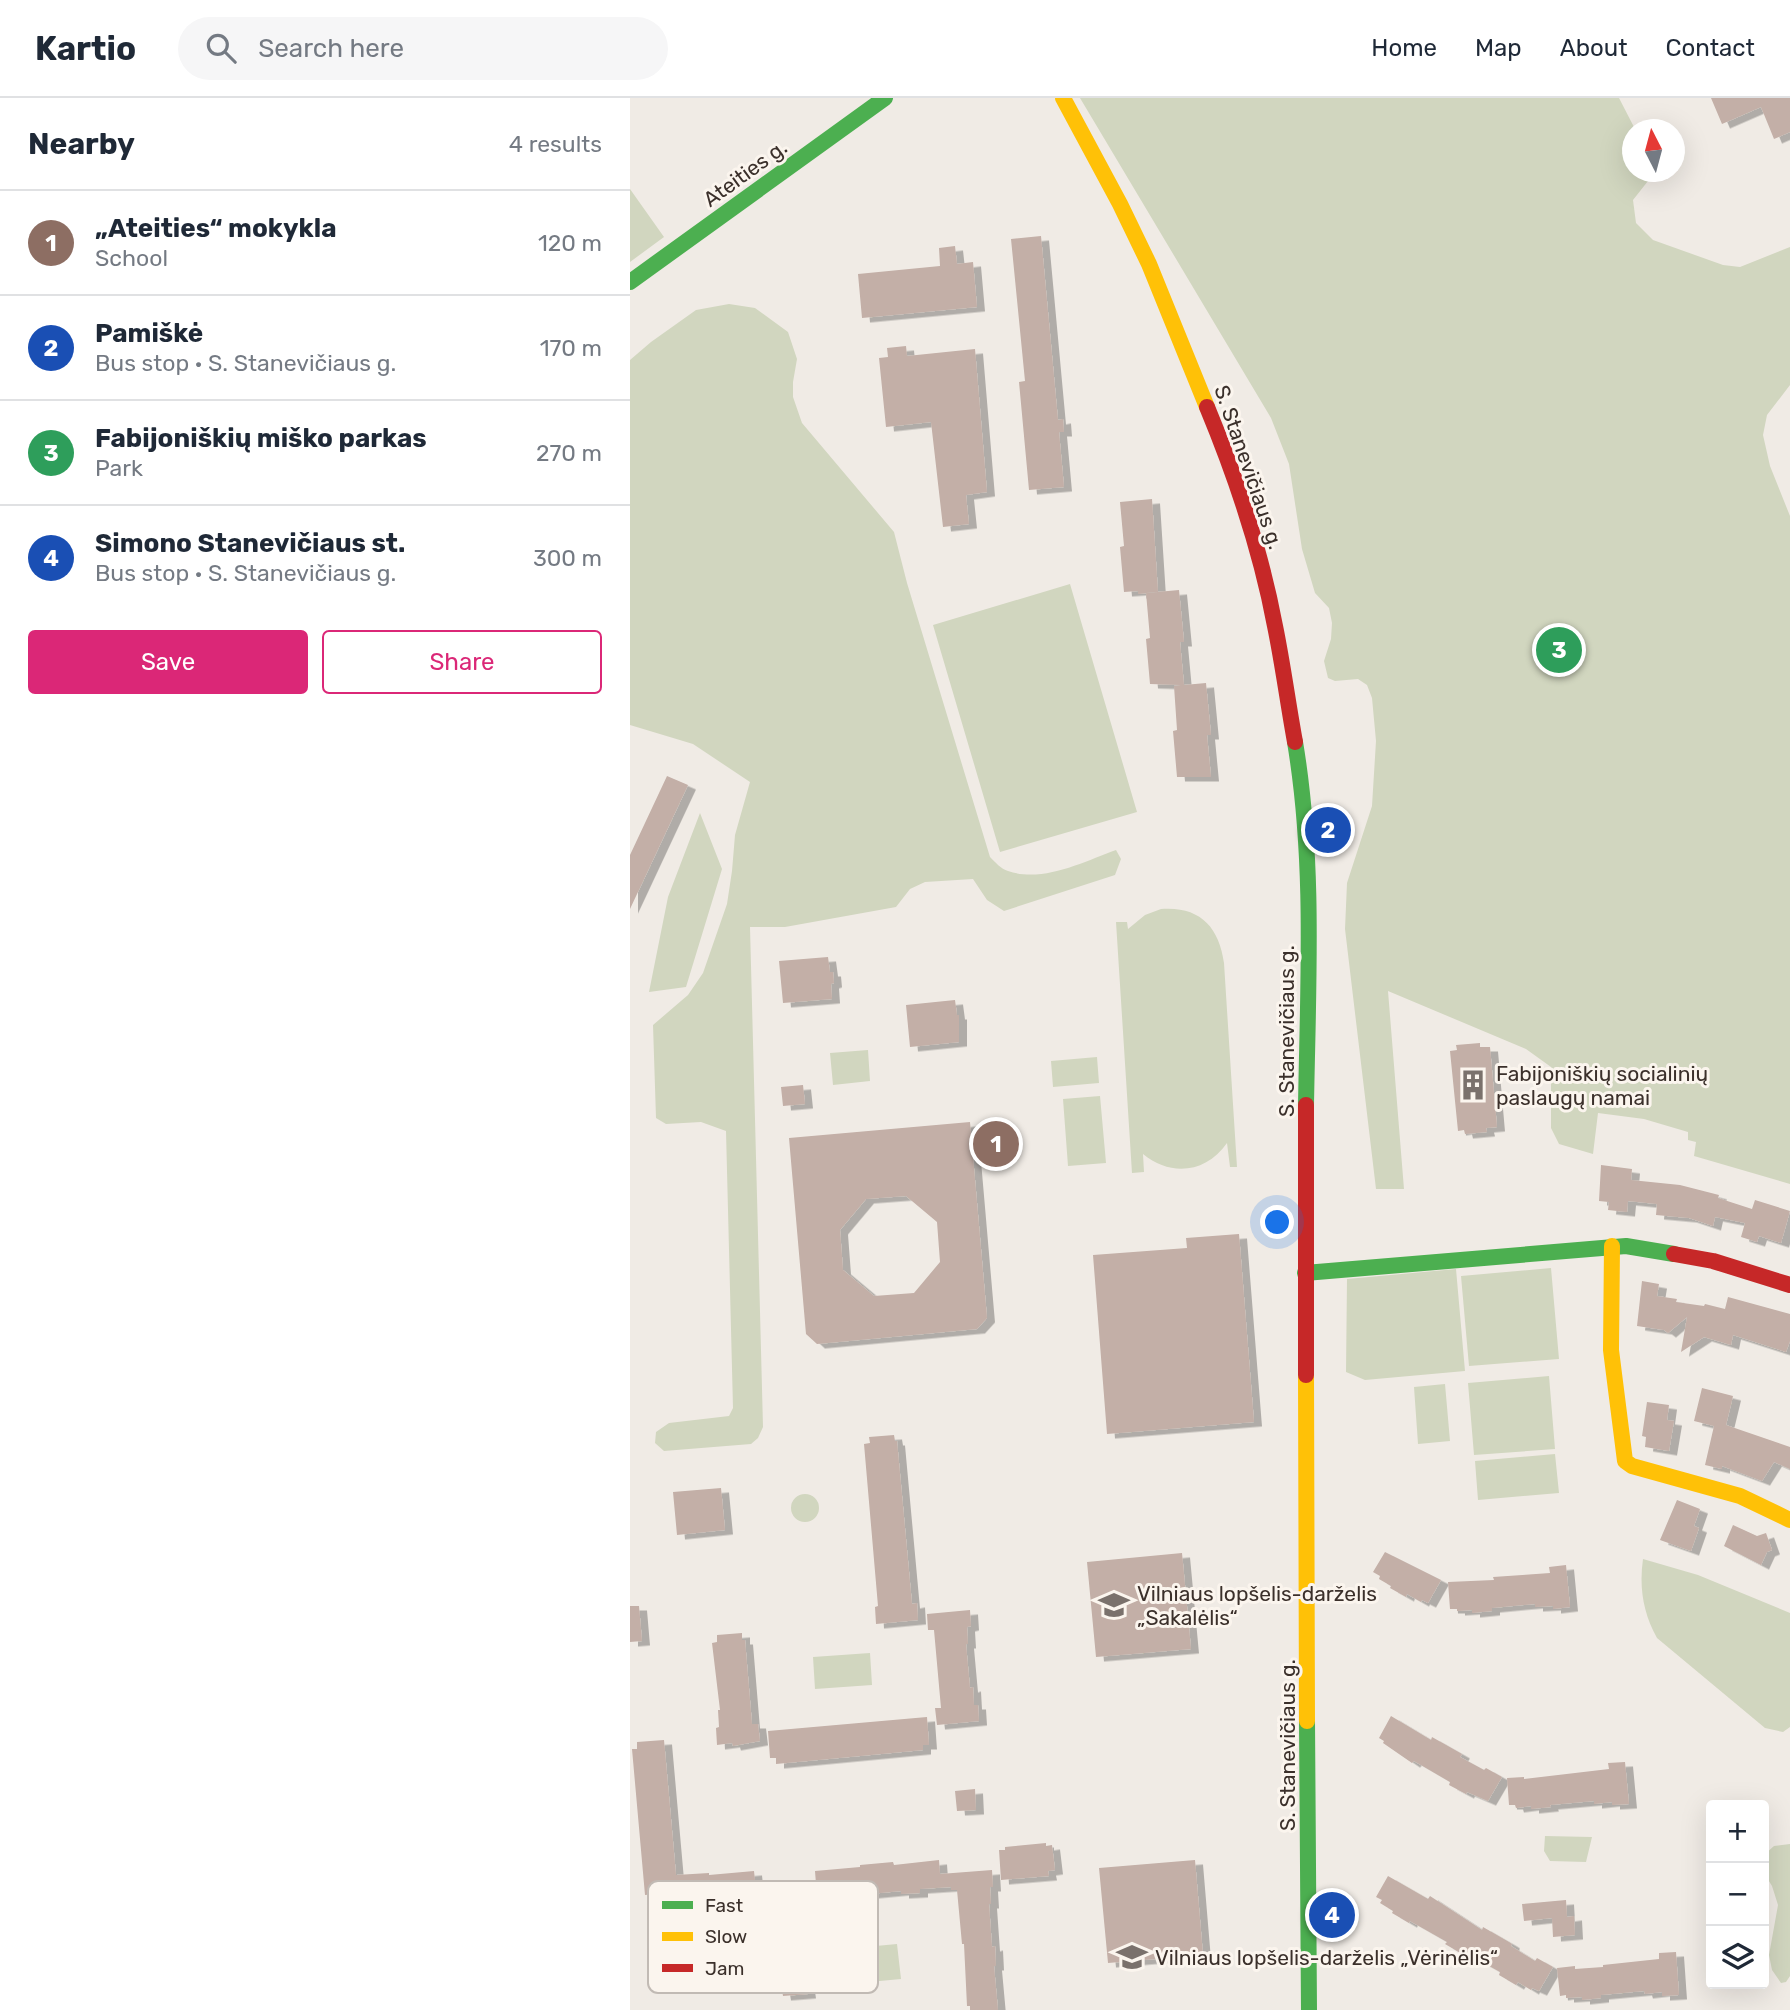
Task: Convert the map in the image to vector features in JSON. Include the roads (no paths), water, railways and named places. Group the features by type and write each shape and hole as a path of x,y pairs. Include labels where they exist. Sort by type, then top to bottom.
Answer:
{"main road":[{"name":"Ateities g.","path":"630,282 885,98"},
{"name":"S. Stanevičiaus g.","path":"1063,98 1120,204 1174,323 1241,498 1275,625 1296,750 1307,858 1308,935 1305,1273 1309,2010"},
{"path":"1612,1246 1611,1350 1625,1461 1632,1466 1740,1496 1790,1520"},
{"path":"1305,1273 1626,1246 1662,1250 1713,1261 1790,1285"}],"place":[{"name":"Fabijoniškių miško parkas","path":"1559,650"},
{"name":"Pamiškė","path":"1328,830"},
{"name":"Fabijoniškių socialinių paslaugų namai","path":"1473,1085"},
{"name":"„Ateities“ mokykla","path":"996,1144"},
{"name":"Vilniaus lopšelis-darželis „Sakalėlis“","path":"1114,1605"},
{"name":"Simono Stanevičiaus st.","path":"1332,1915"},
{"name":"Vilniaus lopšelis-darželis „Vėrinėlis“","path":"1132,1957"}]}
